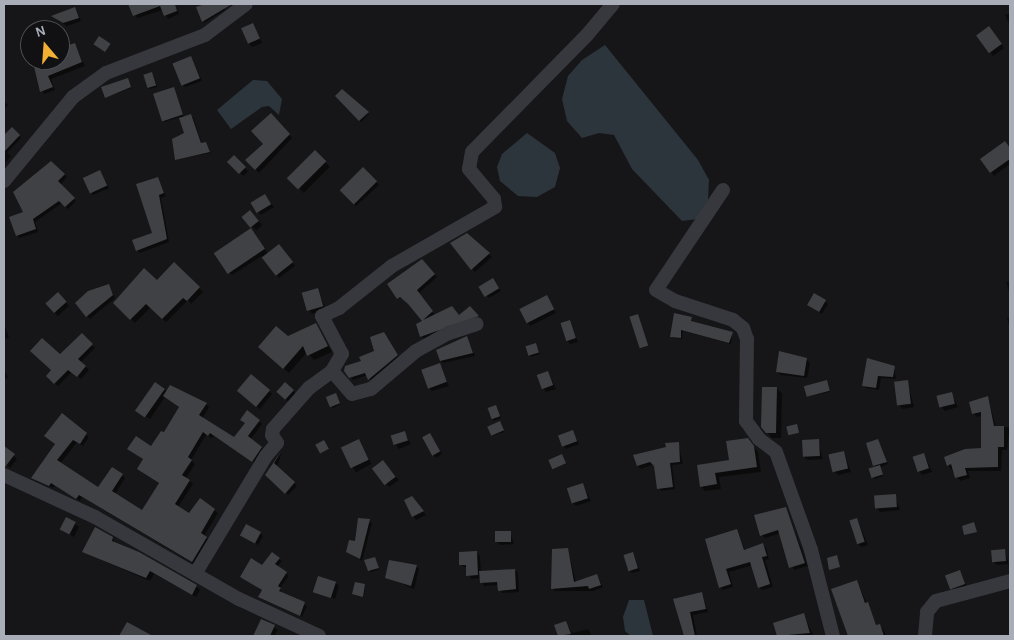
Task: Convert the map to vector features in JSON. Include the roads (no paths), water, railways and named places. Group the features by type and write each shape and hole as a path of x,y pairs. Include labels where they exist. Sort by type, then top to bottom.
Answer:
{"street":[{"path":"4,181 73,97 106,72 205,34 246,4"},
{"path":"195,574 266,456 278,443 272,435 272,429 309,388 332,371 342,354 322,316 339,308 392,266 495,208 494,199 469,169 472,152 587,36 613,4"},
{"path":"723,190 656,290 675,301 733,320 743,328 747,339 746,421 760,440 776,452 811,550 833,636"},
{"path":"332,371 352,394 371,389 416,352 450,333 477,324"},
{"path":"4,475 95,517 239,599 319,636"},
{"path":"925,636 926,612 936,601 1010,582"}]}
